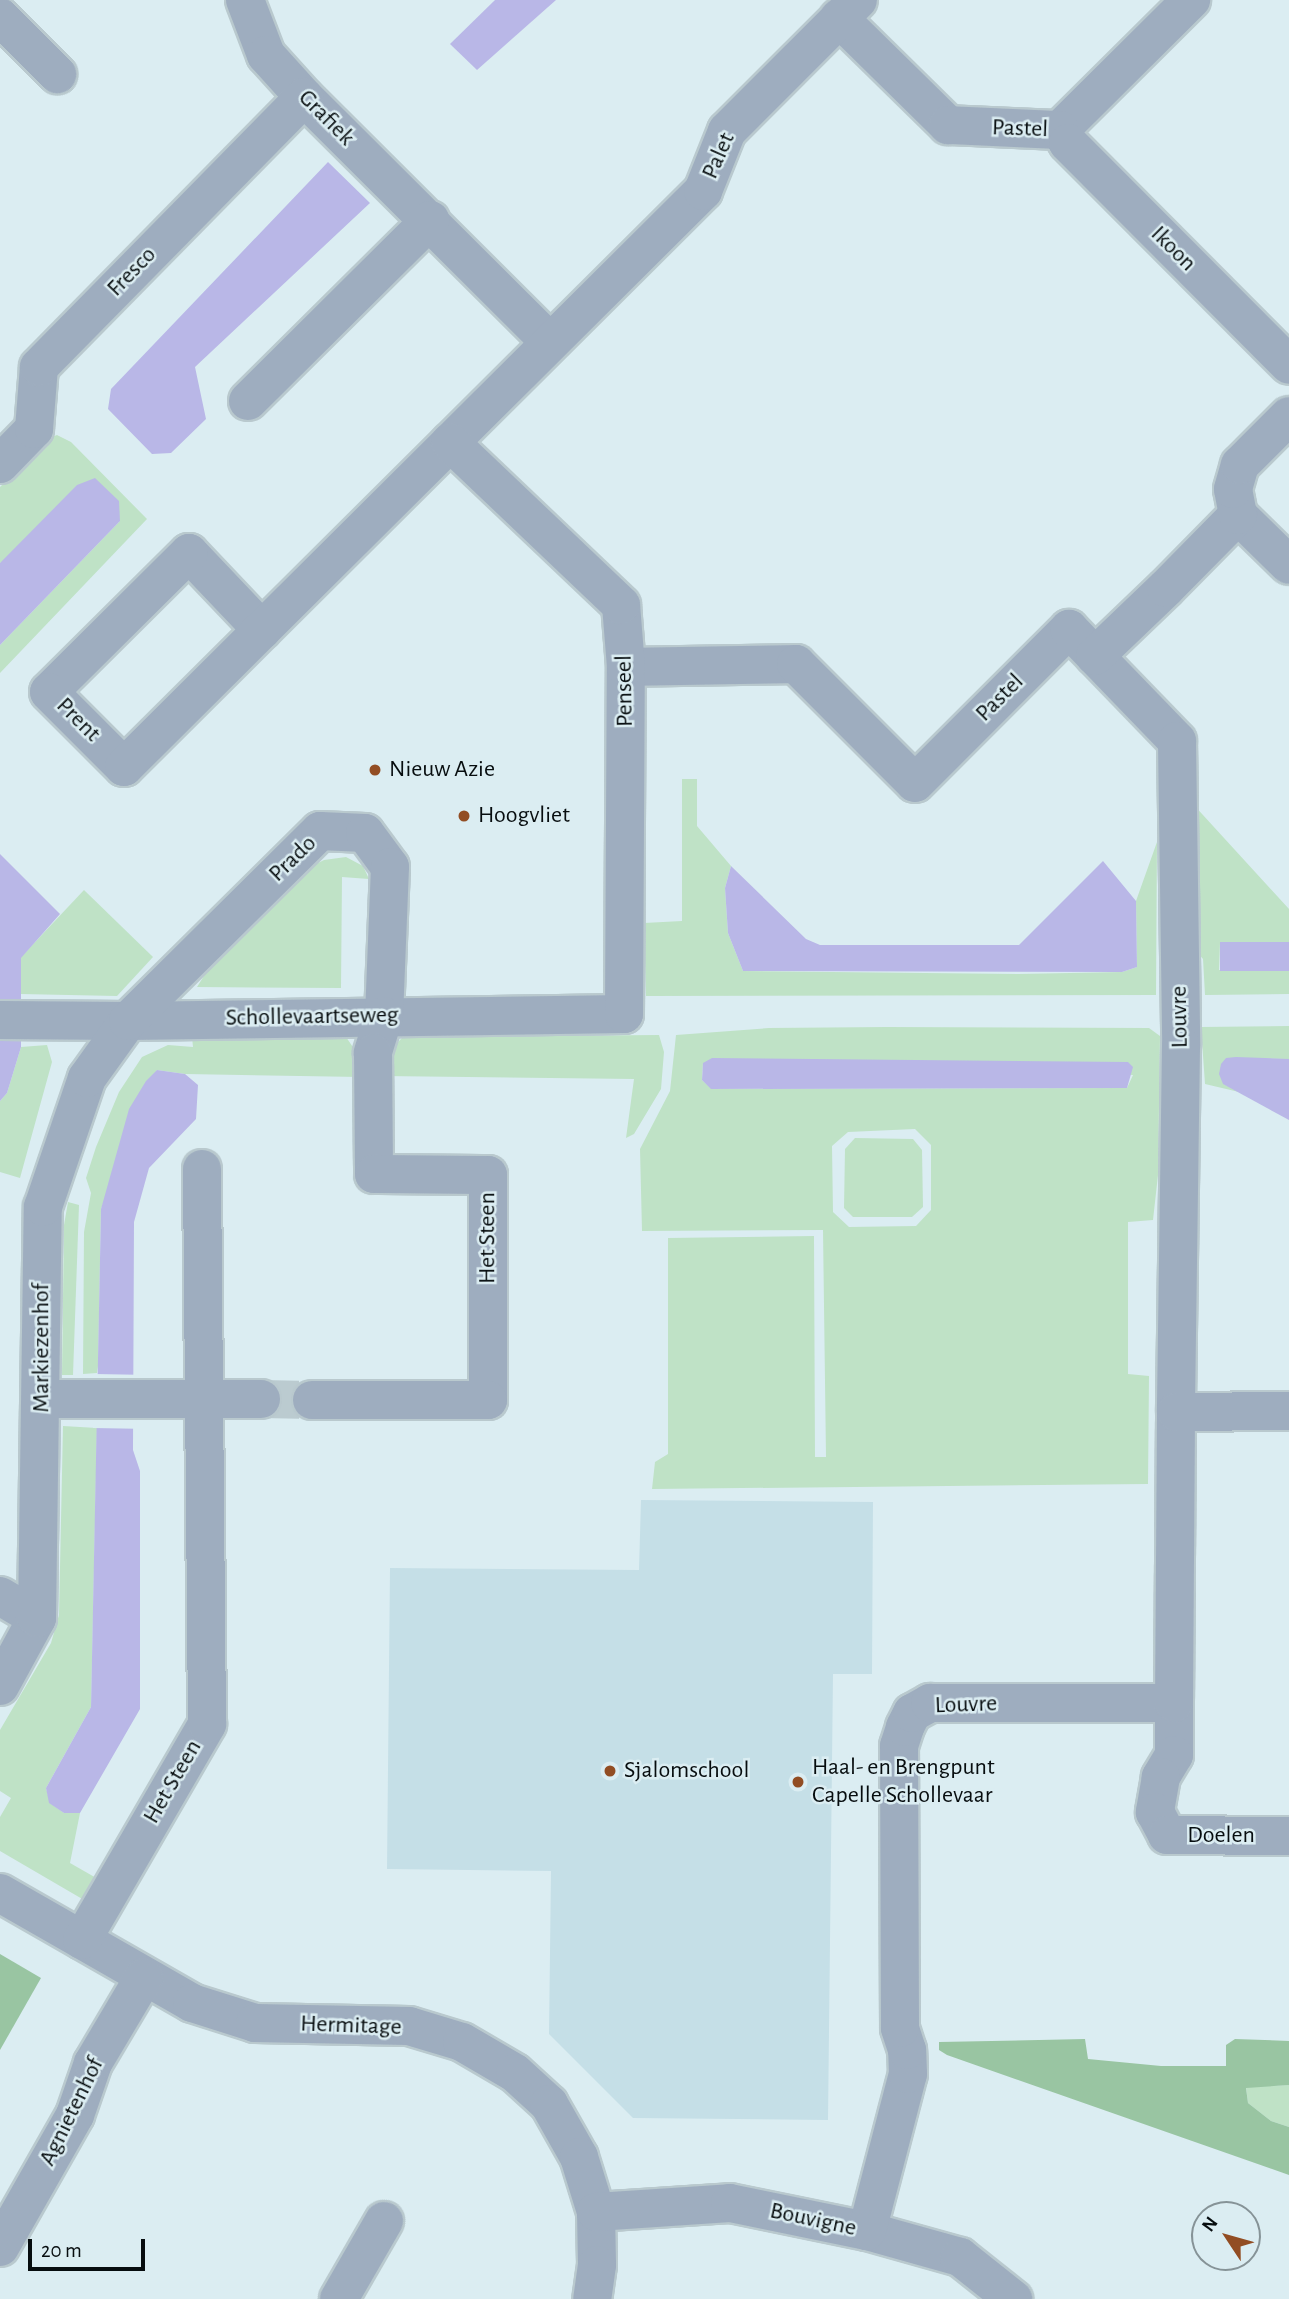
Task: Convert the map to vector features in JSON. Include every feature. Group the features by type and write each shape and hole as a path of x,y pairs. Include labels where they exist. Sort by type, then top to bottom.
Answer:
{"street":[{"name":"Grafiek","path":"245,0 266,55 304,97 549,341"},
{"name":"Pastel","path":"848,9 947,125 1060,130 1191,0"},
{"name":"Palet","path":"549,341 703,191 727,131 848,9"},
{"path":"0,17 57,75"},
{"name":"Fresco","path":"0,464 34,429 39,367 304,97"},
{"name":"Ikoon","path":"1060,130 1068,143 1289,365"},
{"path":"248,401 430,220"},
{"name":"Prent","path":"262,630 190,553 49,692 124,767 262,630 450,442 549,341"},
{"path":"1289,416 1240,465 1233,489 1238,515 1289,565"},
{"name":"Penseel","path":"450,442 621,605 626,667 624,1014"},
{"path":"1095,656 1238,515"},
{"name":"Pastel","path":"626,667 796,664 915,783 1069,629 1095,656"},
{"name":"Louvre","path":"867,2231 908,2074 906,2050 900,2028 899,1746 912,1713 930,1703 1174,1703 1181,1046 1177,741 1095,656"},
{"name":"Prado","path":"128,1021 320,831 365,833 390,867 384,1016"},
{"name":"Schollevaartseweg","path":"0,1020 128,1021 624,1014"},
{"name":"Het Steen","path":"312,1401 488,1400 488,1175 374,1174 373,1053 384,1016"},
{"name":"Markiezenhof","path":"0,1686 37,1619 60,1399 43,1208 87,1078 128,1021"},
{"name":"Het Steen","path":"82,1940 207,1724 202,1169"},
{"path":"60,1399 261,1399"},
{"path":"1176,1412 1289,1411"},
{"path":"0,1596 37,1619"},
{"name":"Doelen","path":"1174,1703 1174,1755 1161,1777 1155,1812 1167,1835 1289,1836"},
{"name":"Hermitage","path":"0,1893 192,2003 255,2023 409,2026 462,2042 515,2073 549,2104 579,2157 596,2212 597,2265 592,2299"},
{"name":"Agnietenhof","path":"0,2247 75,2115 93,2063 144,1977"},
{"name":"Bouvigne","path":"596,2212 730,2203 867,2231 960,2258 1013,2299"},
{"path":"339,2299 384,2221"}],"shaded area":[{"name":"Sjalomschool","path":"641,1500 873,1502 872,1674 833,1674 828,2120 633,2118 549,2034 551,1871 387,1869 390,1568 639,1570"}],"green space":[{"path":"57,435 71,442 147,519 0,673 0,645 120,521 0,563 0,487 49,438"},
{"path":"682,779 697,779 697,826 731,866 725,888 728,933 743,971 1018,974 1122,972 1137,967 1136,901 1157,842 1156,995 646,996 644,923 682,921"},
{"path":"1192,803 1289,909 1289,942 1220,943 1219,970 1289,971 1289,994 1205,995 1203,959 1191,945"},
{"path":"346,857 363,866 369,879 342,877 341,988 197,987 214,960 304,870 324,860"},
{"path":"84,890 153,957 117,996 20,994 21,957"},
{"path":"1289,1026 1289,1059 1226,1058 1224,1084 1239,1092 1205,1084 1201,1027"},
{"path":"769,1028 1149,1028 1160,1036 1158,1175 1153,1220 1128,1222 1128,1374 1149,1376 1148,1484 652,1489 655,1462 668,1454 668,1238 814,1236 815,1457 826,1457 823,1230 642,1231 640,1149 670,1091 676,1035","holes":["703,1063 1133,1075 1127,1088 712,1089 702,1080","915,1129 931,1145 931,1210 916,1226 849,1227 833,1212 832,1146 848,1132"]},
{"path":"659,1035 664,1052 661,1089 634,1134 626,1138 634,1079 382,1076 382,1058 403,1037"},
{"path":"192,1037 346,1037 359,1056 361,1077 185,1074 157,1070 101,1209 98,1366 97,1373 83,1374 84,1232 91,1193 86,1178 96,1147 119,1092 142,1057 168,1045 193,1047"},
{"path":"47,1045 52,1062 20,1178 0,1172 0,1101 7,1093 21,1047"},
{"path":"855,1138 913,1139 922,1150 923,1207 912,1217 853,1217 844,1208 845,1149"},
{"path":"68,1202 79,1205 73,1375 62,1375 64,1225"},
{"path":"63,1426 97,1428 91,1707 46,1788 50,1803 64,1813 80,1813 70,1863 98,1879 84,1900 0,1851 0,1817 11,1798 0,1791 0,1730 51,1643 59,1615"},
{"path":"0,1954 41,1978 0,2050"},
{"path":"1085,2039 1088,2059 1161,2066 1226,2066 1226,2045 1235,2039 1289,2041 1289,2085 1246,2088 1248,2103 1271,2121 1289,2127 1289,2175 939,2050 939,2042"},
{"path":"1289,2085 1289,2127 1271,2121 1248,2103 1246,2087"}],"water":[{"path":"495,0 556,0 477,70 450,44"},
{"path":"328,162 370,203 195,367 206,419 171,453 152,454 108,409 111,389"},
{"path":"95,478 119,501 120,521 0,645 0,563 77,485"},
{"path":"0,854 60,914 21,958 21,1047 7,1093 0,1101"},
{"path":"1103,861 1136,901 1137,967 1122,972 743,971 728,933 725,888 731,866 806,939 820,945 1019,945"},
{"path":"1220,942 1289,942 1289,971 1220,971"},
{"path":"712,1058 1128,1062 1133,1067 1127,1088 711,1089 702,1080 703,1063"},
{"path":"1226,1058 1289,1059 1289,1120 1223,1084 1219,1074 1221,1064"},
{"path":"157,1070 185,1074 198,1085 196,1119 149,1168 134,1222 133,1450 140,1471 140,1709 80,1813 64,1813 49,1803 46,1788 91,1707 101,1209 129,1109 146,1081"}],"pier":[{"path":"94,1374 137,1375 136,1429 93,1428"}],"tunnel":[{"path":"261,1399 312,1400"}],"place":[{"name":"Nieuw Azie","path":"375,770"},
{"name":"Hoogvliet","path":"464,816"},
{"name":"Sjalomschool","path":"610,1771"},
{"name":"Haal- en Brengpunt Capelle Schollevaar","path":"798,1782"}]}
